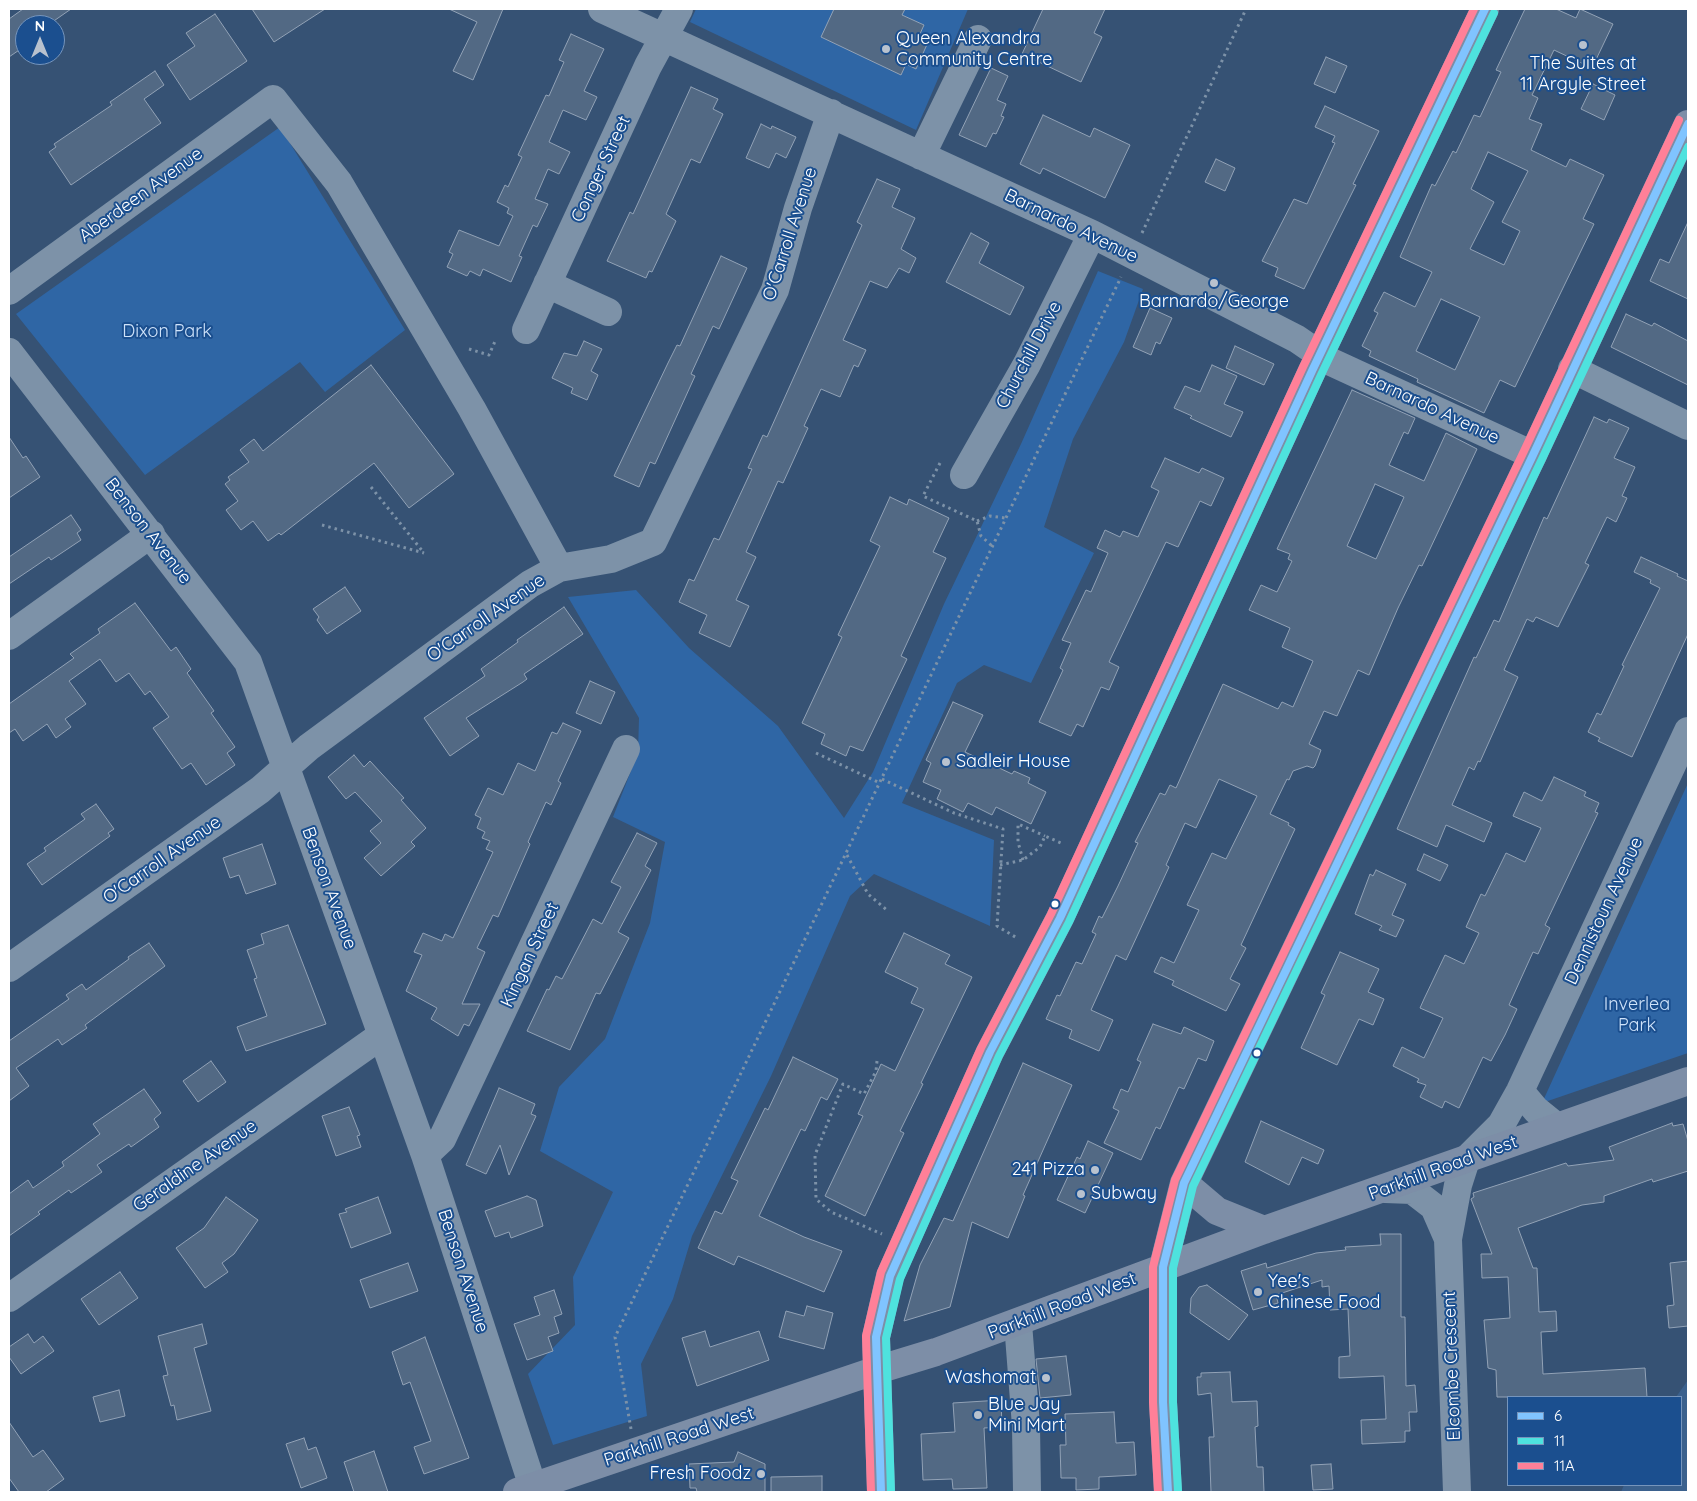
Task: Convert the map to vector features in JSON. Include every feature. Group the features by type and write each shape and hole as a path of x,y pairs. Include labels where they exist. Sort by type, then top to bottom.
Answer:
{"main road":[{"path":"881,1492 876,1337 890,1276 990,1052 1060,918 1320,355 1485,9"},
{"path":"1168,1492 1163,1402 1163,1267 1184,1183 1533,455 1688,124"},
{"name":"Parkhill Road West","path":"525,1489 877,1370 902,1364 1018,1323 1264,1230 1385,1189 1688,1080"},
{"path":"1184,1183 1217,1211 1264,1230"}],"street":[{"name":"Barnardo Avenue","path":"602,9 663,39 831,113 1092,234 1297,339 1320,355 1533,455"},
{"name":"Conger Street","path":"526,330 678,9"},
{"path":"921,156 978,39"},
{"name":"Aberdeen Avenue","path":"9,292 273,99 339,183 453,377 559,568"},
{"name":"O'Carroll Avenue","path":"9,968 260,790 309,747 530,584 559,568 611,559 654,542 775,290 783,270 798,208 831,113"},
{"name":"Churchill Drive","path":"952,469 1026,364 1092,234"},
{"path":"547,284 608,312"},
{"name":"Benson Avenue","path":"9,352 248,662 425,1155 525,1489"},
{"path":"1572,369 1688,426"},
{"path":"9,636 151,534"},
{"name":"Dennistoun Avenue","path":"1466,1160 1501,1125 1520,1091 1688,731"},
{"name":"Kingan Street","path":"425,1155 442,1139 626,748"},
{"name":"Geraldine Avenue","path":"9,1298 382,1034"},
{"path":"1520,1091 1536,1110 1558,1127"},
{"name":"Elcombe Crescent","path":"1457,1492 1448,1239 1458,1185 1466,1160"},
{"name":"Elcombe Crescent","path":"1385,1189 1412,1190 1434,1207 1448,1239"},
{"path":"1018,1323 1026,1426 1027,1492"}],"path":[{"path":"631,1429 615,1337 1132,255 1246,9"},
{"path":"469,348 489,355 496,339"},
{"path":"952,469 924,496 978,521 990,516 1005,518"},
{"path":"322,525 424,553 371,488"},
{"path":"978,521 981,536 992,546"},
{"path":"816,753 880,784"},
{"path":"882,779 954,813 1002,829 997,926 1017,938"},
{"path":"1023,860 1018,842 1018,824 1061,843"},
{"path":"1000,865 1023,860 1040,847 1045,836"},
{"path":"846,855 868,894 888,911"},
{"path":"877,1061 876,1071 864,1094 843,1084 815,1155 816,1200 831,1212 882,1234"}],"green space":[{"path":"696,9 968,9 916,130 690,22"},
{"name":"Dixon Park","path":"280,127 405,330 325,392 300,362 145,475 16,314"},
{"path":"1098,271 1143,289 1124,342 1073,439 1044,527 1094,553 1031,683 984,665 957,683 902,803 994,840 990,926 874,874 850,896 771,1076 692,1236 673,1299 641,1364 647,1416 553,1445 528,1374 575,1325 573,1277 613,1192 540,1151 559,1087 605,1039 650,923 665,842 613,817 638,753 639,718 568,597 636,590 689,648 778,726 844,818 873,772 944,604 1021,444"},
{"name":"Inverlea Park","path":"1688,783 1688,1053 1542,1103"}],"shaded area":[{"path":"1688,1380 1688,1492 1621,1492 1624,1486 1682,1486 1682,1396 1677,1396"}],"building":[{"path":"23,9 71,9 62,15 15,15 15,53 9,57 9,19"},
{"path":"252,9 325,9 274,42"},
{"path":"449,9 503,9 473,80 453,71 477,22"},
{"name":"Queen Alexandra Community Centre","path":"834,9 905,9 902,15 924,25 919,36 929,40 916,69 906,64 901,75 821,37"},
{"path":"1043,9 1105,9 1094,33 1102,37 1081,82 1022,54"},
{"path":"1525,9 1556,9 1576,18 1580,9 1613,24 1592,68 1554,50 1532,95 1538,98 1529,119 1542,124 1531,150 1566,167 1570,159 1604,175 1583,219 1594,224 1515,387 1500,380 1484,413 1417,382 1418,379 1369,356 1371,351 1362,346 1378,313 1374,311 1384,292 1415,307 1432,272 1400,257 1432,184 1435,186 1453,151 1456,153 1474,115 1480,117 1501,72 1496,70","holes":["1488,152 1528,171 1502,222 1520,231 1504,265 1470,249 1494,202 1471,189","1441,299 1480,317 1455,370 1416,351"]},
{"path":"215,14 247,61 190,100 167,65 195,46 186,33"},
{"path":"571,34 604,49 584,91 597,97 586,120 563,110 549,142 570,152 559,174 548,169 535,199 548,204 537,227 533,225 519,256 522,257 511,282 483,269 480,276 470,271 467,276 447,267 453,254 449,252 459,230 499,246 513,216 507,213 509,208 497,202 505,185 508,187 522,157 518,155 546,95 549,96 564,62 559,60"},
{"path":"1326,57 1347,66 1335,93 1314,84"},
{"path":"991,68 1008,76 997,100 1006,104 1001,116 1004,117 996,134 993,133 986,147 959,135"},
{"path":"155,71 164,85 144,99 161,123 71,185 49,152 56,147 54,144 112,105 110,102"},
{"path":"1593,84 1615,95 1604,120 1581,109"},
{"path":"691,87 718,99 713,109 723,114 700,163 691,159 666,214 676,221 652,272 649,271 646,278 607,261 630,212 633,214"},
{"path":"1325,106 1379,131 1353,184 1356,185 1304,289 1275,276 1278,268 1262,261 1294,199 1307,204 1335,143 1332,142 1335,136 1315,127"},
{"path":"1043,115 1090,137 1094,128 1130,145 1105,198 1043,168 1040,174 1020,164"},
{"path":"761,124 771,129 772,126 796,137 786,158 776,153 769,168 746,158"},
{"path":"1216,159 1235,168 1225,191 1205,182"},
{"path":"877,179 900,189 892,207 915,218 901,249 916,258 909,273 899,268 887,288 870,281 843,340 866,350 858,367 854,365 840,397 821,389 804,426 808,428 783,483 778,481 746,552 756,557 736,600 749,606 730,647 699,633 707,615 679,602 689,579 694,581 714,538 719,540 752,469 748,468 763,435 767,437 862,225 857,222"},
{"path":"1688,222 1688,299 1650,281 1660,259 1669,263"},
{"path":"971,233 989,243 979,263 1024,287 1010,315 946,282"},
{"path":"721,256 747,268 719,329 713,326 691,374 695,376 655,464 650,462 639,487 614,476 677,345 680,346"},
{"path":"1150,308 1172,318 1160,344 1156,342 1151,355 1133,347"},
{"path":"1626,314 1652,326 1654,323 1688,341 1688,385 1611,347"},
{"path":"584,341 602,349 591,371 598,375 587,400 571,393 573,388 552,378 564,353 577,356"},
{"path":"1235,346 1274,364 1264,385 1226,368"},
{"path":"371,365 454,474 409,508 374,463 281,535 279,533 268,541 253,521 241,530 226,510 238,501 225,484 230,480 228,477 249,462 240,450 254,439 263,451"},
{"path":"1212,365 1237,376 1224,404 1243,412 1231,437 1190,418 1192,416 1174,408 1185,386 1200,392"},
{"path":"1352,390 1415,418 1408,434 1404,432 1389,465 1424,481 1446,433 1477,449 1422,566 1419,565 1398,608 1369,675 1358,670 1337,716 1324,711 1309,744 1321,750 1315,766 1313,768 1307,766 1293,771 1289,780 1287,779 1270,814 1289,823 1288,825 1295,829 1241,945 1246,948 1230,979 1240,984 1226,1011 1172,985 1174,981 1154,972 1161,957 1174,963 1199,910 1187,905 1212,853 1226,859 1257,796 1219,779 1196,828 1185,823 1166,865 1169,867 1126,960 1116,955 1091,1010 1113,1020 1099,1051 1069,1038 1072,1030 1046,1019 1057,995 1060,996 1076,962 1082,964 1096,934 1092,932 1099,916 1102,918 1118,886 1138,843 1135,842 1160,793 1165,795 1170,785 1176,788 1223,684 1278,709 1282,702 1293,707 1313,661 1282,647 1290,628 1249,610 1261,585 1277,592 1292,561 1288,559 1290,554 1277,549","holes":["1375,484 1404,497 1376,559 1347,546"]},
{"path":"1594,417 1607,423 1609,419 1629,428 1614,458 1635,467 1622,496 1627,498 1616,522 1607,517 1585,563 1589,565 1558,627 1536,617 1533,622 1527,619 1504,670 1518,677 1480,762 1478,761 1474,770 1469,767 1452,805 1492,823 1484,842 1446,825 1437,847 1397,829 1474,657 1476,658 1494,620 1499,622 1544,517 1547,519"},
{"path":"9,437 23,458 26,456 40,477 9,498"},
{"path":"1165,458 1199,473 1202,468 1224,478 1211,506 1200,501 1178,547 1166,542 1109,662 1119,667 1109,690 1101,687 1083,727 1077,724 1071,736 1039,722 1063,670 1060,668 1071,643 1062,640 1086,590 1091,592 1108,553 1097,548 1105,530 1120,537 1123,531 1138,537 1159,491 1151,487"},
{"path":"890,497 907,505 909,499 949,518 933,552 946,558 901,656 907,659 863,751 850,746 846,756 821,744 825,734 802,723 842,637 838,635 880,546 870,541"},
{"path":"71,515 81,530 77,533 81,540 51,560 49,557 9,584 9,557"},
{"path":"1641,557 1678,574 1677,576 1688,581 1688,634 1632,757 1598,741 1600,738 1588,732 1597,713 1601,715 1624,666 1622,665 1660,588 1650,583 1651,580 1634,572"},
{"path":"345,587 361,611 327,634 317,620 319,617 313,609"},
{"path":"135,603 171,651 176,647 191,669 187,673 214,711 211,713 235,747 227,753 235,765 206,785 191,763 182,769 153,728 169,717 150,691 145,695 129,673 116,682 100,659 69,681 86,704 65,719 71,727 56,738 47,724 23,741 15,729 9,733 9,704 74,658 70,654 100,633 98,629"},
{"path":"564,607 583,634 524,674 527,679 523,682 466,718 479,736 450,756 424,718 485,676 481,669 518,642 517,640"},
{"path":"590,681 615,692 601,724 576,713"},
{"name":"Sadleir House","path":"953,702 983,715 965,752 1012,774 1014,771 1030,778 1028,783 1046,792 1031,824 996,807 992,815 968,803 963,812 937,799 941,790 923,782 931,763 926,760"},
{"path":"563,723 581,731 558,781 561,783 551,805 546,802 528,842 530,844 498,917 493,915 477,948 485,952 462,1004 480,1004 469,1026 464,1024 458,1036 431,1019 437,1008 406,991 422,955 414,952 423,933 442,941 445,934 453,938 493,852 486,849 490,841 482,838 485,832 477,828 481,818 475,815 488,788 503,795 518,763 535,771 552,732 557,734"},
{"path":"354,755 364,767 370,761 404,798 401,800 426,828 411,842 415,846 381,876 364,858 381,843 370,831 382,821 355,792 346,799 328,777"},
{"path":"1554,777 1586,792 1584,796 1599,803 1595,812 1598,813 1545,925 1550,928 1538,954 1533,952 1509,1005 1517,1009 1505,1035 1491,1061 1483,1057 1459,1108 1445,1101 1442,1108 1420,1097 1426,1085 1417,1082 1419,1079 1393,1066 1402,1047 1424,1058 1443,1018 1420,1008 1424,999 1445,955 1464,964 1479,933 1466,927 1481,894 1485,896 1506,853 1525,862 1541,828 1513,816 1524,792 1542,801"},
{"path":"96,804 114,829 108,833 110,836 42,885 27,864 46,851 44,848 85,819 81,814"},
{"path":"637,833 657,843 645,866 651,870 618,932 629,938 600,994 596,993 570,1050 527,1031 547,989 549,990 556,976 562,979 593,919 602,924 621,887 611,882"},
{"path":"262,844 276,884 246,894 239,875 230,878 223,858"},
{"path":"1424,854 1448,865 1440,881 1417,870"},
{"path":"1376,870 1406,884 1392,915 1404,920 1396,937 1379,930 1382,926 1355,914 1370,874 1373,876"},
{"path":"288,925 326,1024 246,1051 237,1027 267,1016 254,979 257,978 247,950 264,944 261,934"},
{"path":"904,933 950,955 945,964 972,977 921,1083 923,1084 900,1131 904,1133 865,1216 825,1196 863,1116 858,1114 881,1064 895,1071 924,1009 911,1003 918,988 885,972"},
{"path":"149,943 165,966 85,1025 87,1028 62,1045 58,1039 16,1068 29,1086 9,1101 9,1041 69,999 66,995 82,984 86,990"},
{"path":"1340,952 1379,969 1368,992 1384,999 1373,1025 1359,1019 1337,1065 1301,1048 1325,995 1321,993"},
{"path":"1153,1024 1181,1034 1184,1027 1214,1041 1206,1061 1198,1058 1184,1089 1179,1087 1160,1129 1156,1127 1141,1160 1104,1143 1119,1111 1113,1108 1121,1089 1128,1092 1141,1062 1137,1060"},
{"path":"793,1057 838,1079 827,1100 821,1097 805,1131 801,1129 759,1216 804,1237 842,1251 824,1292 738,1256 734,1265 698,1248 715,1211 722,1214 738,1181 731,1178 765,1108 768,1110"},
{"path":"211,1061 226,1082 198,1102 183,1081"},
{"path":"1023,1063 1072,1085 1023,1195 1025,1196 1008,1238 972,1222 950,1307 904,1321 920,1265 944,1218 953,1221"},
{"path":"499,1088 535,1104 531,1114 536,1116 509,1175 500,1145 486,1174 466,1165"},
{"path":"144,1089 161,1113 154,1119 159,1127 131,1147 129,1144 97,1165 102,1172 71,1193 69,1190 9,1236 9,1194 28,1180 33,1188 64,1166 62,1162 100,1134 93,1124"},
{"path":"349,1107 360,1135 357,1136 361,1147 336,1156 322,1116"},
{"path":"1261,1121 1324,1150 1318,1164 1302,1157 1289,1185 1245,1162"},
{"path":"1672,1123 1673,1126 1683,1124 1688,1141 1688,1171 1653,1182 1652,1179 1604,1196 1604,1202 1582,1205 1518,1228 1533,1268 1537,1268 1539,1312 1556,1311 1557,1331 1541,1332 1543,1374 1645,1368 1647,1396 1497,1397 1496,1370 1488,1368 1484,1320 1510,1318 1508,1277 1482,1278 1481,1254 1492,1254 1471,1199 1474,1197 1473,1193 1566,1163 1568,1166 1614,1160 1609,1147"},
{"path":"1088,1141 1113,1153 1085,1213 1057,1200 1077,1157 1080,1159"},
{"path":"527,1196 536,1200 543,1226 511,1238 509,1232 495,1237 485,1211"},
{"path":"226,1197 258,1220 234,1254 222,1263 228,1272 205,1288 176,1248 204,1228"},
{"path":"378,1197 391,1233 351,1248 339,1214 347,1212 345,1209"},
{"path":"1380,1234 1401,1234 1401,1317 1405,1317 1406,1386 1415,1385 1417,1412 1409,1412 1410,1431 1405,1431 1405,1442 1362,1444 1361,1420 1386,1419 1384,1376 1339,1378 1339,1357 1350,1356 1348,1309 1330,1310 1329,1286 1322,1287 1322,1280 1276,1295 1278,1303 1253,1310 1241,1271 1266,1263 1267,1268 1316,1253 1346,1250 1345,1247 1381,1245"},
{"path":"1688,1261 1688,1326 1669,1328 1667,1306 1674,1305 1670,1263"},
{"path":"408,1263 418,1291 370,1308 360,1280"},
{"path":"120,1272 138,1298 99,1325 81,1299"},
{"path":"1207,1285 1248,1315 1229,1340 1190,1313 1191,1298 1199,1287"},
{"path":"554,1290 562,1314 554,1317 559,1333 548,1337 553,1351 527,1360 514,1324 540,1315 534,1297"},
{"path":"807,1306 833,1313 824,1349 779,1337 786,1311 804,1316"},
{"path":"202,1324 207,1344 194,1348 211,1411 177,1420 174,1405 171,1406 163,1376 168,1375 158,1336"},
{"path":"705,1331 710,1347 759,1331 769,1360 697,1386 682,1338"},
{"path":"28,1334 34,1343 43,1336 54,1351 21,1374 9,1357 9,1347"},
{"path":"425,1337 469,1458 424,1474 414,1447 431,1441 410,1382 403,1385 392,1352"},
{"name":"Washomat","path":"1066,1356 1071,1395 1040,1398 1036,1359"},
{"path":"1230,1372 1232,1402 1257,1401 1258,1426 1255,1427 1257,1467 1263,1467 1264,1492 1211,1492 1209,1437 1214,1437 1211,1393 1198,1395 1197,1377 1201,1377 1201,1373"},
{"path":"119,1390 125,1416 100,1422 93,1397"},
{"path":"1001,1400 1002,1427 984,1428 987,1488 953,1489 952,1479 923,1480 921,1434 955,1432 953,1403"},
{"path":"1114,1412 1116,1443 1134,1442 1136,1475 1099,1477 1099,1489 1076,1490 1076,1478 1061,1478 1060,1445 1066,1445 1065,1414"},
{"path":"9,1422 33,1457 43,1450 64,1479 46,1492 19,1492 9,1478"},
{"path":"304,1438 308,1450 316,1447 327,1478 301,1488 286,1444"},
{"path":"374,1451 388,1492 354,1492 344,1462"},
{"path":"738,1452 765,1464 765,1492 697,1492 696,1488 690,1488 689,1464 734,1462"},
{"path":"1331,1464 1333,1489 1313,1490 1311,1465"},
{"path":"822,1476 822,1492 771,1492 771,1477"}],"transit line":[{"name":"11A","path":"871,1492 866,1336 881,1272 981,1048 1051,914 1303,367 1474,9"},
{"name":"6","path":"881,1492 876,1337 890,1276 990,1052 1060,918 1312,371 1485,9"},
{"name":"11","path":"891,1492 886,1338 900,1279 999,1056 1069,922 1321,375 1494,13"},
{"name":"11A","path":"1158,1492 1153,1402 1153,1267 1175,1180 1524,451 1679,120"},
{"name":"6","path":"1168,1492 1163,1402 1163,1267 1184,1183 1533,455 1688,124"},
{"name":"11","path":"1178,1491 1173,1402 1173,1268 1193,1186 1542,459 1688,147"}],"place":[{"name":"The Suites at 11 Argyle Street","path":"1583,45"},
{"name":"Queen Alexandra Community Centre","path":"886,49"},
{"name":"Barnardo/George","path":"1214,283"},
{"name":"Sadleir House","path":"946,762"},
{"name":"241 Pizza","path":"1095,1170"},
{"name":"Subway","path":"1081,1194"},
{"name":"Yee's Chinese Food","path":"1258,1292"},
{"name":"Washomat","path":"1046,1378"},
{"name":"Blue Jay Mini Mart","path":"978,1415"},
{"name":"Fresh Foodz","path":"761,1474"}]}
